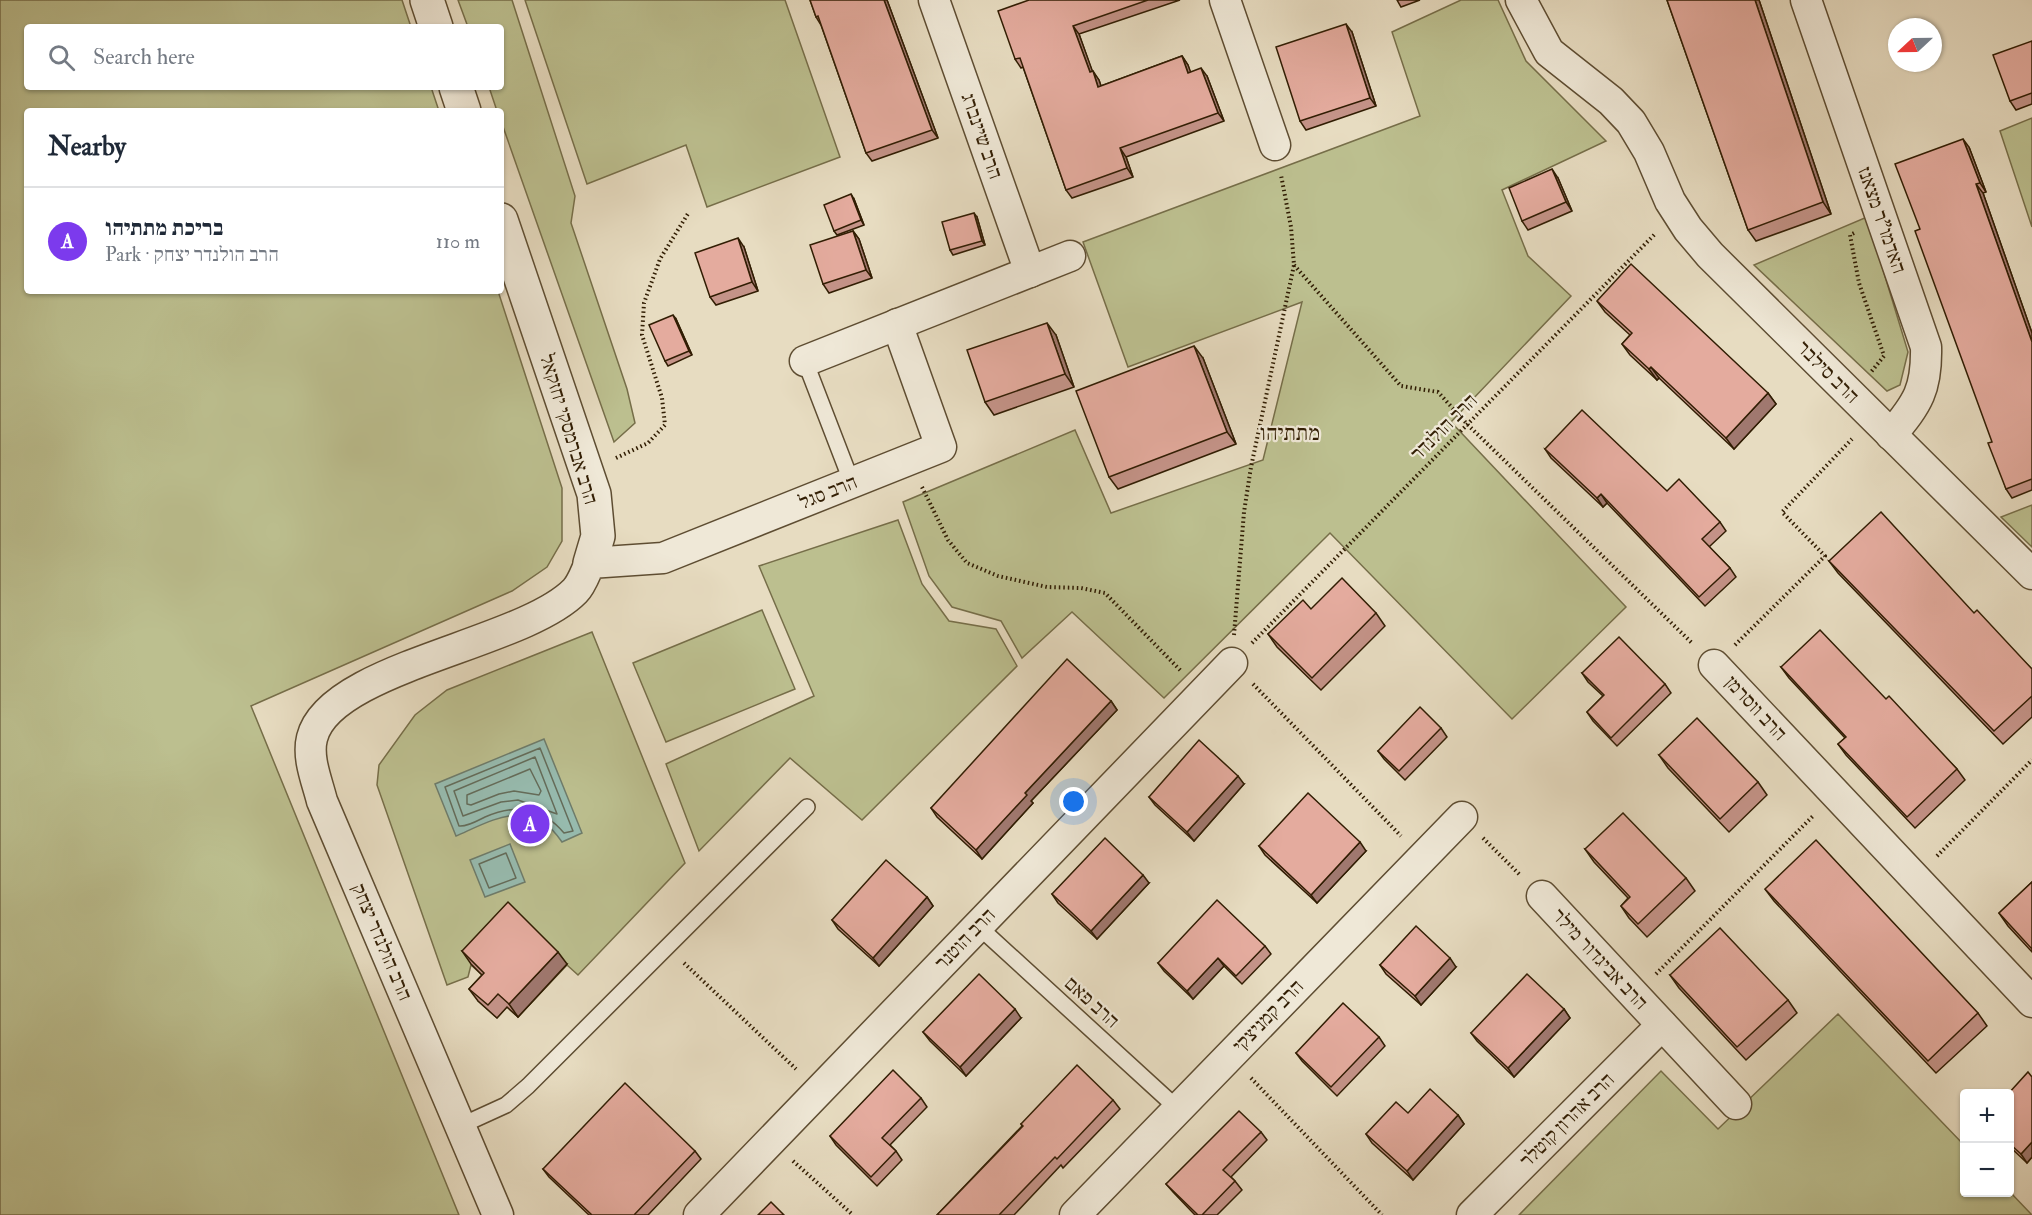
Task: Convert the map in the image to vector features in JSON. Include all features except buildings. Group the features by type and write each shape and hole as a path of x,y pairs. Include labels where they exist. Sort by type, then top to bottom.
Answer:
{"street":[{"path":"427,0 435,24"},
{"name":"הרב שיינברג","path":"934,0 1030,272"},
{"path":"1225,0 1275,144"},
{"name":"הרב סילבר","path":"1521,0 1528,17 1549,52 1611,101 1631,122 1649,152 1677,212 1710,255 2032,574"},
{"name":"האדמו\"ר מצאנז","path":"1806,0 1926,347 1924,388 1916,406 1882,426"},
{"path":"457,90 463,108"},
{"name":"הרב אברמסקי יחזקאל","path":"368,684 534,618 576,590 590,563 598,536 594,494 504,229"},
{"path":"805,361 1070,256"},
{"name":"הרב סגל","path":"590,563 663,558 941,447 897,324"},
{"name":"הרב הוטנר","path":"699,1215 1232,663"},
{"name":"הרב ווסרמן","path":"1714,665 2032,1002"},
{"name":"הרב הולנדר יצחק","path":"368,684 333,705 320,719 312,738 312,759 322,801 498,1215"},
{"name":"הרב קמניצקי","path":"1075,1215 1462,817"},
{"name":"הרב אביגדור מילר","path":"1542,896 1736,1104"},
{"name":"הרב אהרון קוטלר","path":"1472,1215 1662,1025"}],"lane":[{"path":"805,361 852,483"},
{"path":"460,1126 506,1106 807,807"},
{"name":"הרב פאם","path":"978,926 1178,1109"}],"path":[{"path":"1275,144 1291,227 1294,265 1248,489 1232,663 1422,857"},
{"path":"586,472 648,443 665,425 662,398 642,335 644,303 660,259 689,212"},
{"name":"הרב הולנדר","path":"1232,663 1677,212"},
{"path":"1852,395 1884,356 1859,283 1850,235 1883,222"},
{"name":"הרב ווסרמן","path":"1294,265 1401,386 1438,392 1468,425 1714,665"},
{"path":"1714,665 1825,556 1782,512 1882,426"},
{"path":"909,459 948,540 967,563 998,576 1047,587 1081,588 1105,593 1202,693"},
{"path":"1915,878 2032,760"},
{"path":"1635,996 1836,793"},
{"name":"הרב אביגדור מילר","path":"1462,817 1542,896"},
{"path":"667,947 819,1090"},
{"path":"1229,1056 1382,1215"},
{"path":"770,1140 853,1215"}],"green space":[{"path":"0,0 402,0 410,24 24,24 24,90 432,90 438,108 24,108 24,294 499,294 562,488 562,541 547,567 512,591 251,706 459,1215 0,1215"},
{"path":"458,0 512,0 575,196 571,223 627,389 635,423 614,442 504,130 504,108 496,108 490,90 504,90 504,24 467,24"},
{"path":"525,0 785,0 840,157 707,207 686,145 587,184"},
{"path":"1461,0 1498,0 1526,61 1606,141 1502,190 1528,256 1571,296 1451,422 1626,607 1512,719 1330,533 1164,698 1072,612 1022,658 1001,621 952,607 929,576 903,502 1075,430 1111,513 1263,460 1302,302 1128,367 1083,242 1420,116 1392,32"},
{"path":"2032,118 2032,227 2000,131"},
{"path":"1867,217 1908,352 1900,385 1887,391 1754,265"},
{"path":"2032,505 2032,547 2001,517"},
{"path":"898,520 922,584 949,621 996,629 1017,666 862,820 790,758 699,851 666,764 814,696 759,566"},
{"path":"762,610 795,689 666,742 633,663"},
{"path":"592,632 685,863 578,975 567,965 518,1017 507,1007 497,1018 478,1001 493,985 471,965 468,977 447,985 377,785 379,765 415,715 447,690"},
{"path":"1838,1014 1960,1141 1960,1197 2014,1196 2032,1215 1519,1215 1661,1071 1718,1129"}],"water":[{"path":"544,739 582,833 562,842 550,828 538,819 525,815 512,815 485,823 456,836 435,784"},
{"path":"510,844 525,882 485,897 470,860"}],"place":[{"name":"בריכת מתתיהו","path":"530,824"}],"district":[{"name":"מתתיהו","path":"1290,433"}]}
